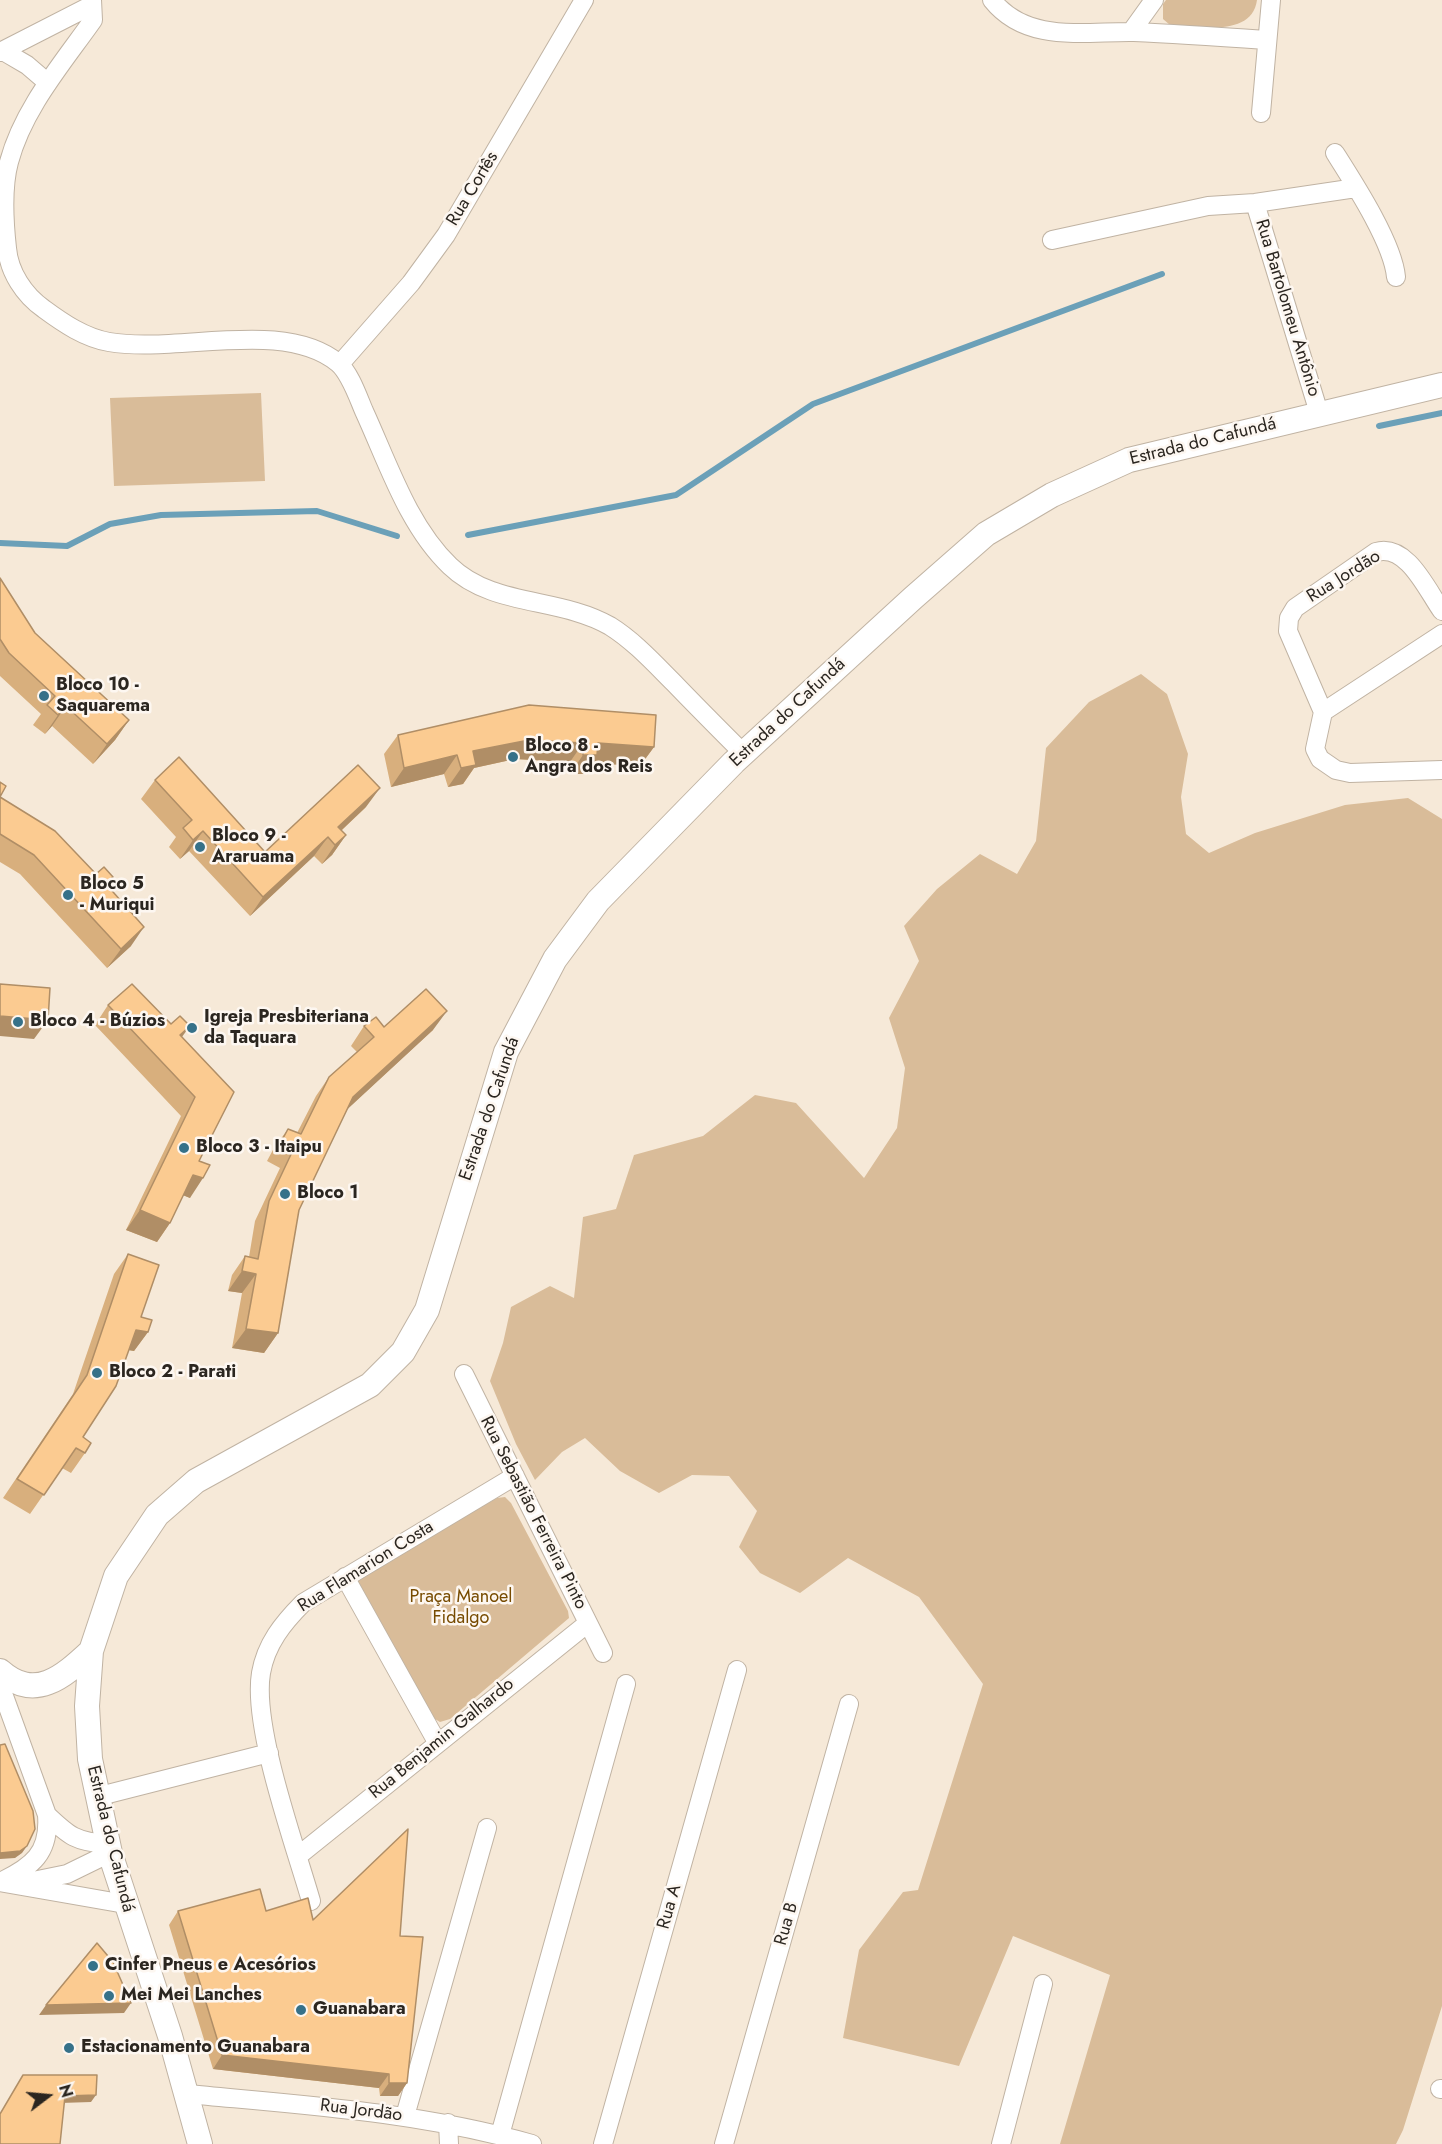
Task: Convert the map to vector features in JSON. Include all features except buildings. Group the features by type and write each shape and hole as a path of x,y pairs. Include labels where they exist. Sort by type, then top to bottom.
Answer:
{"main road":[{"name":"Estrada do Cafundá","path":"200,2144 187,2094 125,1904 96,1797 90,1760 87,1706 91,1651 116,1576 157,1515 196,1481 370,1385 403,1352 427,1310 506,1052 555,958 598,901 743,753 987,534 1034,506 1130,460 1319,413 1442,386"},
{"path":"0,1671 10,1680 26,1685 45,1684 65,1675 91,1651"}],"street":[{"name":"Rua Cortês","path":"340,364 411,283 446,235 584,0"},
{"path":"992,0 1001,11 1031,27 1059,34 1131,32 1266,40"},
{"path":"1131,32 1154,0"},
{"path":"1261,113 1271,0"},
{"path":"2,52 92,2 93,20 48,83 23,124 4,165 4,223 8,256 18,282 29,295 67,326 107,342 150,346 284,340 312,347 340,364 410,511 433,547 451,568 478,587 577,610 610,626 641,650 743,753"},
{"path":"2,52 27,65 48,83"},
{"path":"1335,153 1356,188 1385,246 1396,278"},
{"path":"1052,240 1208,206 1255,203 1356,188"},
{"name":"Rua Bartolomeu Antônio","path":"1255,203 1319,413"},
{"name":"Rua Jordão","path":"1323,712 1288,631 1289,618 1294,608 1376,552 1384,550 1394,552 1404,558 1442,611"},
{"path":"1442,634 1323,712 1315,749 1320,759 1336,770 1350,773 1442,770"},
{"name":"Rua Sebastião Ferreira Pinto","path":"464,1374 603,1653"},
{"name":"Rua Flamarion Costa","path":"311,1901 269,1753 260,1702 261,1674 268,1648 284,1622 303,1603 515,1476"},
{"path":"345,1577 437,1742"},
{"name":"Rua Benjamin Galhardo","path":"298,1856 437,1742 588,1623"},
{"name":"Rua A","path":"603,2144 737,1670"},
{"path":"501,2135 626,1684"},
{"path":"0,1685 47,1815 48,1833 35,1861 19,1873 0,1882"},
{"name":"Rua B","path":"724,2144 849,1704"},
{"path":"96,1797 269,1753"},
{"path":"47,1815 71,1837 84,1843 109,1848"},
{"path":"405,2116 487,1828"},
{"path":"0,1882 41,1881 58,1877 109,1848"},
{"path":"0,1882 125,1904"},
{"path":"1001,2144 1043,1984"},
{"name":"Rua Jordão","path":"187,2094 405,2116 448,2123 532,2144"},
{"path":"448,2123 449,2144"}],"green space":[{"path":"1166,0 1257,0 1253,12 1245,20 1234,25 1208,28 1170,25 1163,19 1163,4"},
{"path":"261,393 265,481 114,486 110,398"},
{"path":"1141,674 1167,694 1188,754 1181,797 1186,834 1209,853 1255,833 1345,805 1408,798 1442,819 1442,2006 1403,2130 1396,2144 1060,2144 1110,1975 1013,1936 959,2066 843,2038 859,1950 903,1892 918,1890 983,1684 919,1597 848,1558 800,1593 760,1573 739,1547 757,1511 729,1476 692,1475 659,1493 620,1471 585,1438 562,1452 535,1480 516,1444 490,1381 503,1343 511,1307 550,1286 574,1298 583,1217 616,1209 634,1155 703,1136 755,1095 796,1103 864,1178 897,1128 905,1068 889,1018 919,961 904,926 937,889 980,854 1017,874 1036,841 1046,748 1089,702"},
{"name":"Praça Manoel Fidalgo","path":"505,1497 511,1503 568,1611 569,1618 450,1719 440,1722 430,1716 357,1582 361,1574 497,1498"}],"waterway":[{"path":"468,535 676,495 813,404 1162,274"},
{"path":"1379,426 1442,413"},
{"path":"0,543 67,546 110,524 161,515 317,511 397,536"}],"place":[{"name":"Bloco 10 - Saquarema","path":"44,696"},
{"name":"Bloco 8 - Angra dos Reis","path":"513,757"},
{"name":"Bloco 9 - Araruama","path":"200,847"},
{"name":"Bloco 5 - Muriqui","path":"68,895"},
{"name":"Bloco 4 - Búzios","path":"18,1022"},
{"name":"Igreja Presbiteriana da Taquara","path":"192,1028"},
{"name":"Bloco 3 - Itaipu","path":"184,1148"},
{"name":"Bloco 1","path":"285,1194"},
{"name":"Bloco 2 - Parati","path":"97,1373"},
{"name":"Cinfer Pneus e Acesórios","path":"93,1966"},
{"name":"Mei Mei Lanches","path":"109,1996"},
{"name":"Guanabara","path":"301,2010"},
{"name":"Estacionamento Guanabara","path":"69,2048"}]}
